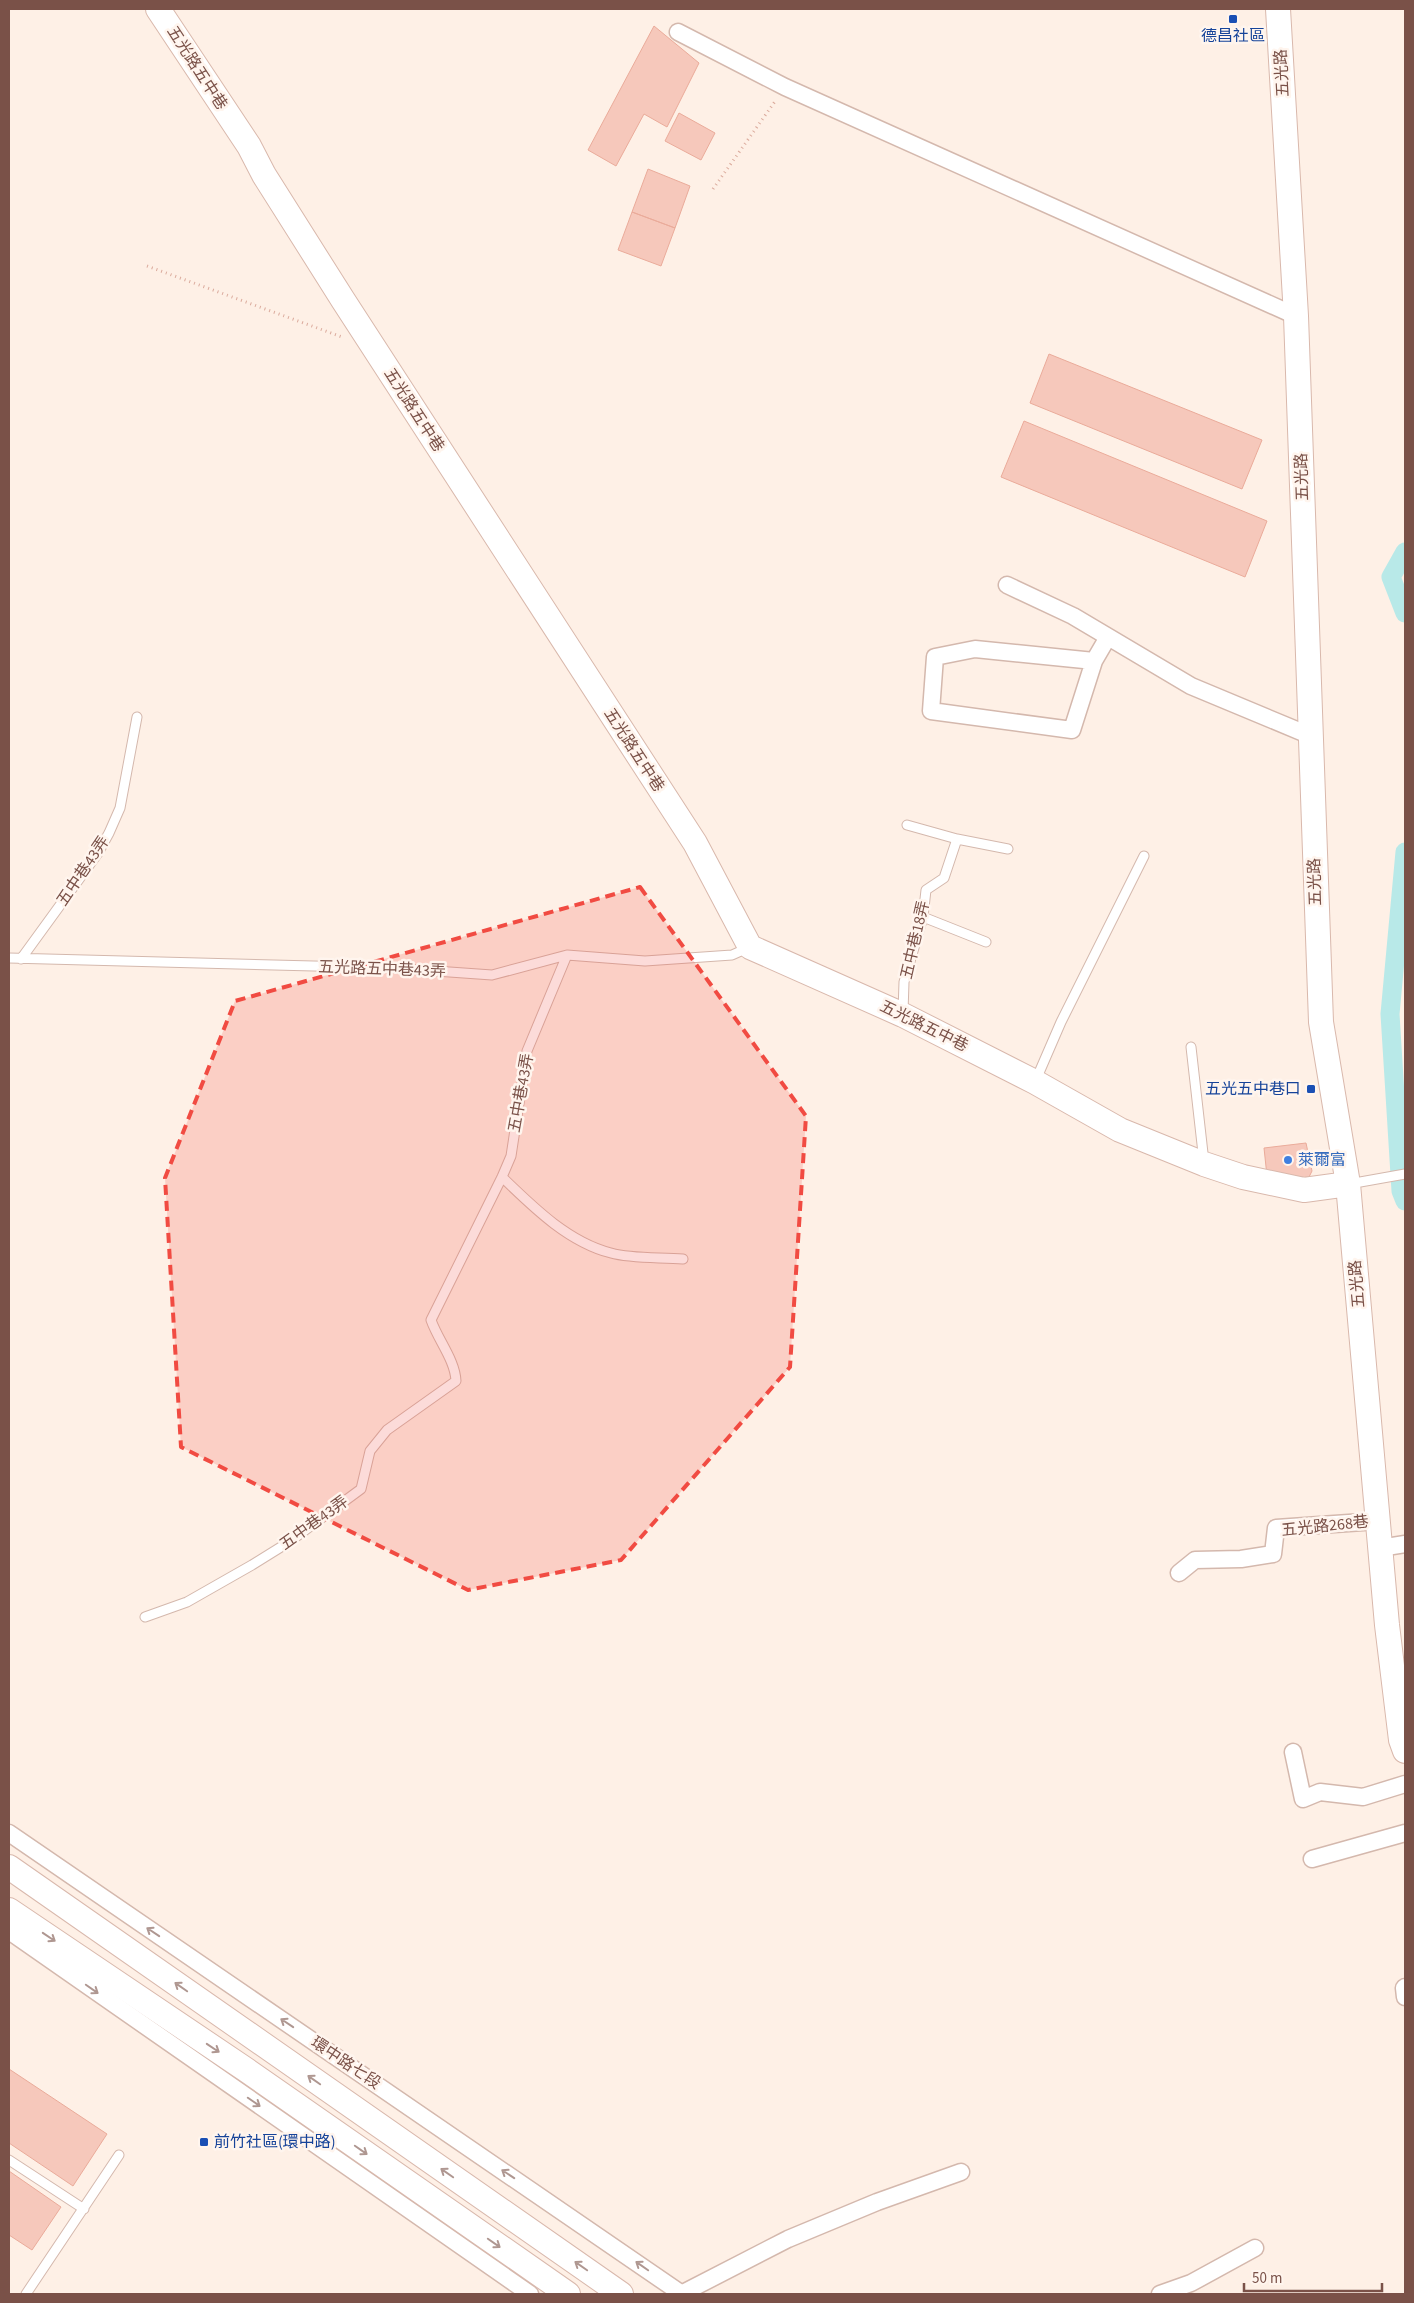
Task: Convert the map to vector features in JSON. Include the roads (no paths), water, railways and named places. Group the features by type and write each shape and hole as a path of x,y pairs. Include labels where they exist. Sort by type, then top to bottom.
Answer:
{"street":[{"name":"五光路五中巷","path":"158,9 249,146 270,183 374,349 695,843 750,947 903,1015 1035,1082 1120,1130 1204,1164 1243,1178 1304,1190 1348,1184"},
{"name":"五光路","path":"1278,9 1296,316 1321,1022 1348,1184 1380,1548 1401,1740 1405,1751"},
{"path":"678,32 785,88 1296,316"},
{"path":"1007,584 1073,616 1191,686 1310,736"},
{"path":"1094,660 975,649 935,657 931,711 1072,730 1094,660 1108,636"},
{"name":"五光路268巷","path":"1179,1573 1195,1560 1241,1559 1273,1554 1276,1528 1378,1521"},
{"path":"1380,1548 1405,1544"},
{"path":"1293,1752 1303,1799 1320,1792 1363,1797 1405,1784"},
{"name":"環中路七段","path":"9,1833 682,2294"},
{"path":"1312,1859 1405,1833"},
{"name":"環中路七段","path":"9,1867 621,2294"},
{"path":"9,1910 245,2069 568,2294"},
{"path":"9,1931 530,2294"},
{"path":"1405,1987 1405,1997"},
{"path":"682,2294 788,2239 877,2202 961,2172"},
{"path":"1160,2294 1191,2283 1255,2248"}],"lane":[{"name":"五中巷43弄","path":"22,958 98,853 109,833 120,808 137,717"},
{"path":"907,825 957,839 1008,849"},
{"name":"五中巷18弄","path":"903,1015 904,982 924,917 926,890 944,878 957,839"},
{"path":"1035,1082 1061,1022 1144,856"},
{"path":"924,917 986,942"},
{"name":"五光路五中巷43弄","path":"9,958 393,968 492,976 567,956 646,961 732,955 750,947"},
{"name":"五中巷43弄","path":"146,1617 187,1602 252,1566 361,1489 370,1450 387,1430 456,1381 456,1372 431,1320 510,1156 527,1051 567,956"},
{"path":"1191,1047 1204,1164"},
{"path":"1348,1184 1405,1174"},
{"path":"502,1176 528,1202 569,1234 588,1244 612,1254 683,1259"},
{"path":"26,2294 119,2155"},
{"path":"9,2160 84,2209"}],"waterway":[{"path":"1405,552 1391,577 1405,613"},
{"path":"1405,852 1390,1014 1401,1191 1405,1201"}],"place":[{"name":"德昌社區","path":"1233,19"},
{"name":"五光五中巷口","path":"1311,1089"},
{"name":"萊爾富","path":"1288,1160"},
{"name":"前竹社區(環中路)","path":"204,2142"}]}
